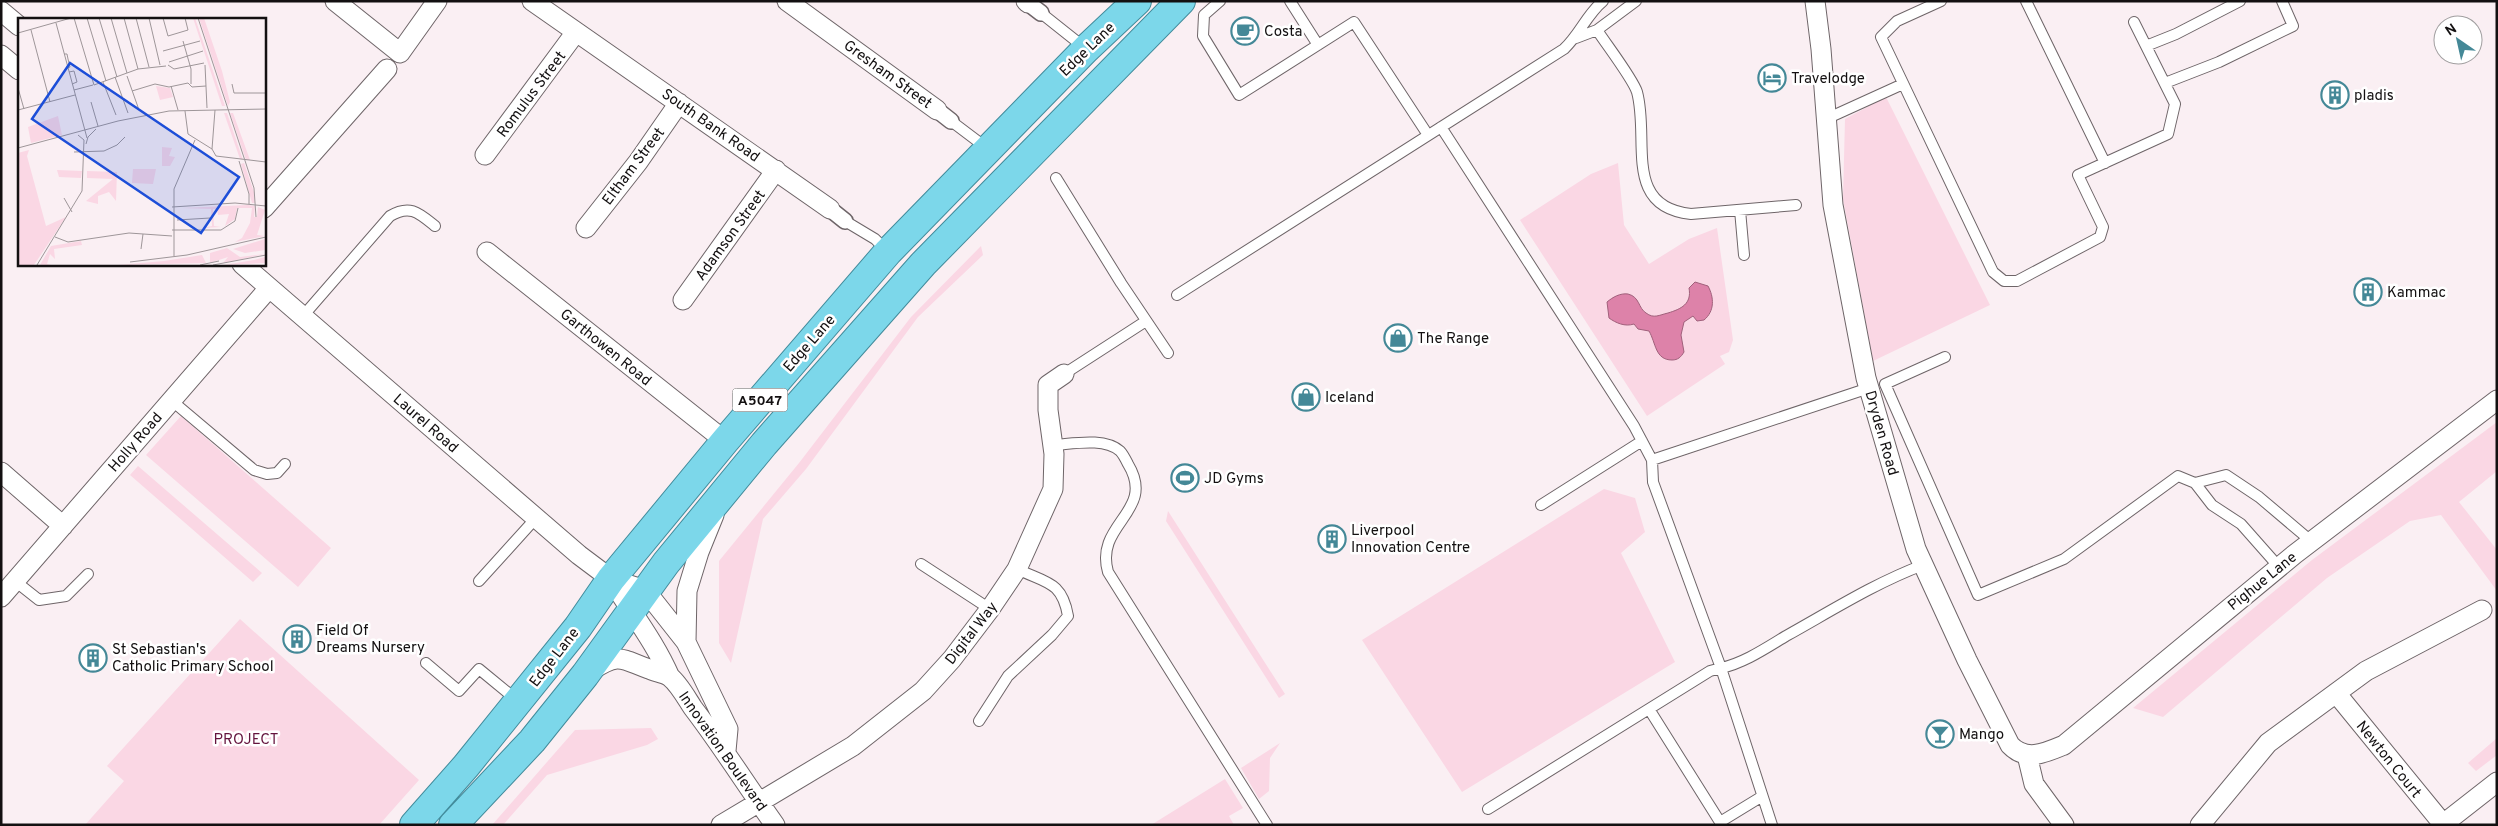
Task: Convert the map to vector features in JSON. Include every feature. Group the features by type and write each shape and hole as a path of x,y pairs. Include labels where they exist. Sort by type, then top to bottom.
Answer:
{"highway":[{"name":"Edge Lane","path":"414,825 466,766 578,627 611,579 725,441 888,252 1086,49 1137,1"},
{"name":"A5047","path":"453,825 532,741 585,675 638,600 726,489 923,264 1181,1"}],"street":[{"path":"335,1 400,53 437,1"},
{"name":"South Bank Road","path":"532,1 776,170 845,221"},
{"name":"Gresham Street","path":"787,1 944,115"},
{"name":"Dryden Road","path":"1815,1 1833,205 1869,388 1916,549 2010,745 2017,752 2027,755"},
{"path":"1,11 18,25"},
{"name":"Romulus Street","path":"485,155 576,32"},
{"path":"265,207 387,69"},
{"name":"Eltham Street","path":"586,228 638,162 679,103"},
{"name":"Adamson Street","path":"683,300 776,170"},
{"name":"Garthowen Road","path":"488,252 725,441"},
{"name":"Laurel Road","path":"243,265 536,518 638,600"},
{"name":"Holly Road","path":"1,597 269,288"},
{"name":"Digital Way","path":"721,825 751,805 853,746 923,691 952,659 990,609 1017,569 1054,489 1053,445 1048,385 1064,374"},
{"name":"Pighue Lane","path":"2027,755 2045,753 2064,745 2311,541 2497,400"},
{"path":"1,472 63,526"},
{"path":"686,642 687,591 699,552 726,489"},
{"path":"638,600 686,642 728,729 726,752"},
{"name":"Innovation Boulevard","path":"638,600 670,677 726,752 751,805 776,825"},
{"path":"2200,825 2268,743 2366,671 2482,610"},
{"name":"Innovation Boulevard","path":"585,675 608,660 620,659 633,661 670,677"},
{"name":"Newton Court","path":"2336,693 2442,824"},
{"path":"2027,755 2034,784 2064,825"},
{"path":"2442,824 2497,782"}],"lane":[{"path":"1220,1 1204,15 1203,36 1239,95 1354,22 1428,135"},
{"path":"1290,1 1318,45"},
{"path":"1176,295 1564,49 1576,38 1594,8 1603,1"},
{"path":"1576,38 1597,30 1636,1"},
{"path":"1941,1 1897,22 1881,38 1993,272 2004,282 2017,280 2100,237 2103,227 2078,175 2168,134 2175,104 2134,22"},
{"path":"2026,1 2105,163"},
{"path":"2146,46 2176,34 2240,1"},
{"path":"2165,83 2219,62 2293,26 2282,1"},
{"path":"1032,6 1086,49"},
{"path":"1597,30 1636,91 1644,178 1661,206 1675,212 1692,214 1796,205"},
{"path":"1826,119 1903,84"},
{"name":"Gresham Street","path":"944,115 988,149"},
{"path":"1441,126 1642,441 1652,460 1653,482 1720,668 1761,797 1772,825"},
{"path":"1056,178 1146,322 1168,353"},
{"path":"303,316 390,216 405,209 412,209 435,226"},
{"path":"1740,210 1744,255"},
{"name":"South Bank Road","path":"845,221 874,239 888,252"},
{"path":"1064,374 1146,322"},
{"path":"1945,357 1885,384 1978,595 2064,559 2178,476 2195,483 2212,505 2241,524 2279,567"},
{"path":"1652,460 1869,388"},
{"path":"171,400 254,470 267,474 277,473 285,464"},
{"path":"1541,505 1642,441"},
{"path":"1053,445 1106,444 1120,452 1134,474 1137,488 1134,503 1110,538 1105,549 1104,558 1108,572 1266,825"},
{"path":"2195,483 2226,475 2259,497 2311,541"},
{"path":"479,581 536,518"},
{"path":"921,564 990,609"},
{"path":"1488,809 1710,671 1731,666 1885,580 1923,565"},
{"path":"979,721 1008,676 1052,635 1068,616 1065,599 1054,586 1017,569"},
{"path":"15,581 39,600 66,596 88,574"},
{"path":"426,663 459,691 479,669 518,701"},
{"path":"1649,709 1720,822 1761,797"}],"green space":[{"path":"1886,97 1990,305 1873,361 1843,199 1845,119"},
{"path":"1618,163 1624,225 1649,264 1689,239 1717,228 1733,340 1729,352 1720,356 1725,364 1647,416 1520,220 1591,174"},
{"path":"981,246 983,255 918,317 806,469 763,519 731,663 719,643 719,561 799,463 911,317"},
{"path":"181,416 331,548 298,587 146,455"},
{"path":"2497,422 2497,471 2459,502 2497,550 2497,591 2441,515 2410,521 2327,578 2163,717 2133,708 2312,560"},
{"path":"138,466 262,573 253,582 130,475"},
{"path":"1604,489 1635,498 1645,532 1621,553 1675,662 1462,792 1362,640"},
{"path":"1168,511 1285,694 1279,698 1166,521"},
{"name":"PROJECT","path":"240,619 419,780 379,825 85,825 124,781 107,766"},
{"path":"651,728 658,739 647,745 547,775 503,825 492,825 575,730"},
{"path":"2497,738 2497,755 2476,771 2468,763"},
{"path":"1280,743 1270,758 1269,791 1259,799 1241,768"},
{"path":"1225,779 1243,808 1229,816 1234,825 1151,825"}],"shaded area":[{"path":"1695,282 1708,286 1712,299 1712,308 1704,320 1697,321 1693,316 1684,322 1681,335 1684,352 1678,359 1672,360 1662,357 1649,331 1638,329 1634,324 1621,324 1609,318 1607,302 1622,294 1632,295 1643,311 1652,316 1677,310 1687,302 1689,288"}],"place":[{"name":"Costa","path":"1245,31"},
{"name":"Travelodge","path":"1772,78"},
{"name":"pladis","path":"2335,95"},
{"name":"Kammac","path":"2368,292"},
{"name":"The Range","path":"1398,338"},
{"name":"Iceland","path":"1306,397"},
{"name":"JD Gyms","path":"1185,478"},
{"name":"Liverpool Innovation Centre","path":"1332,539"},
{"name":"Field Of Dreams Nursery","path":"297,639"},
{"name":"St Sebastian's Catholic Primary School","path":"93,658"},
{"name":"Mango","path":"1940,734"}]}
